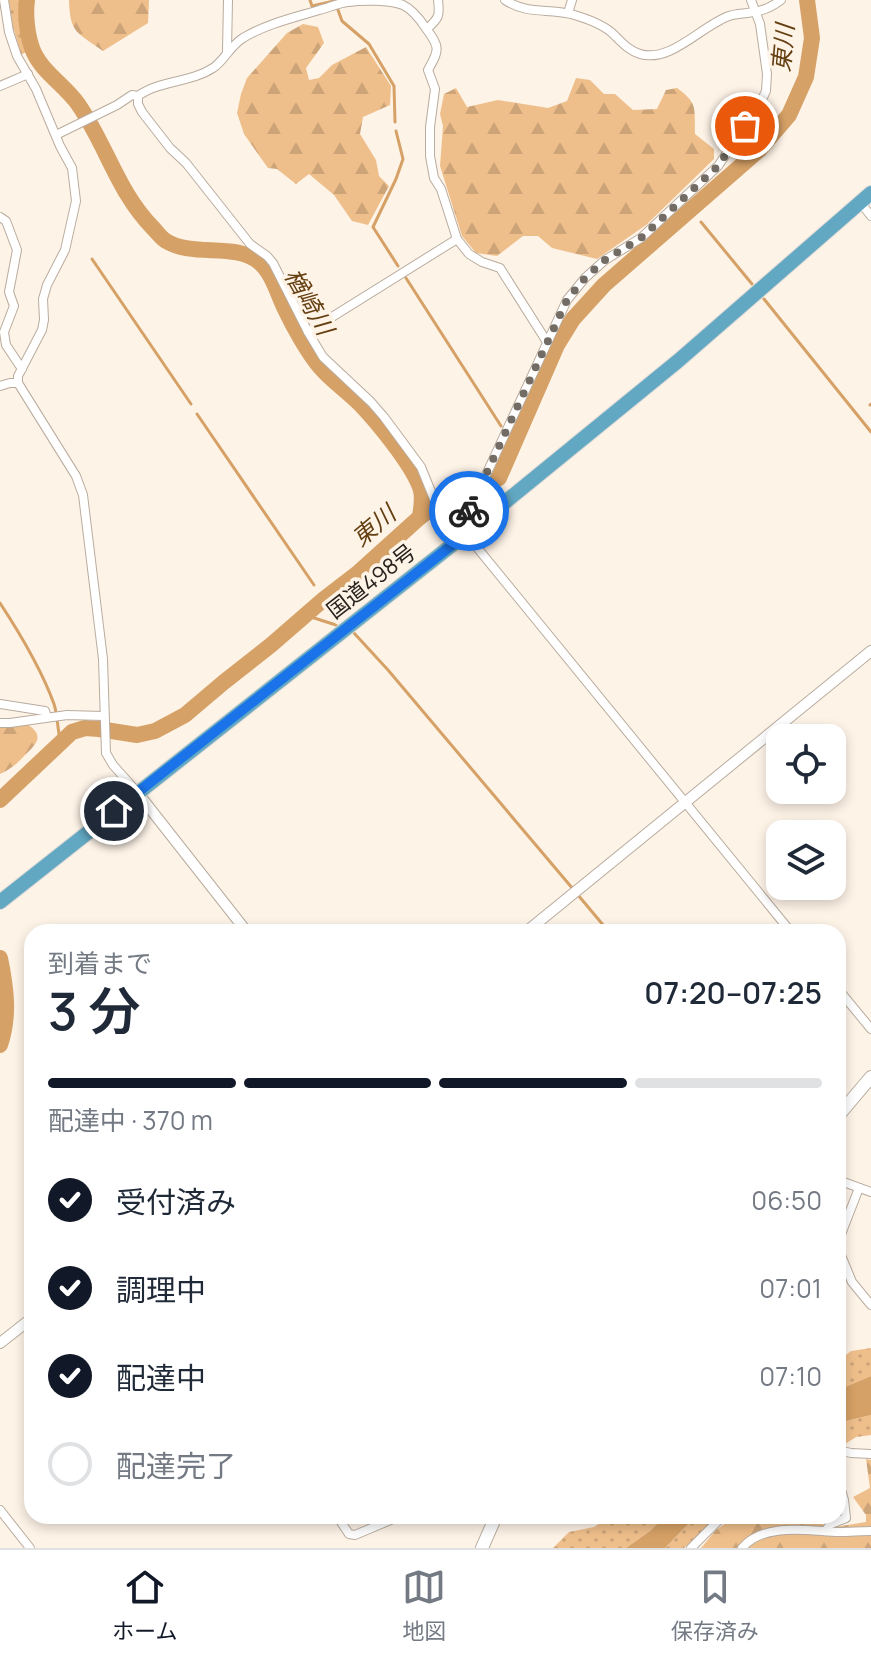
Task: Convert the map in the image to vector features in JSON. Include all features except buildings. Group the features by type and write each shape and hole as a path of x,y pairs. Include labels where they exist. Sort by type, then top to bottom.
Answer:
{"highway":[{"name":"国道498号","path":"0,902 678,361 865,197"}],"main road":[{"path":"846,1107 871,1077"},
{"path":"482,1548 492,1524"}],"street":[{"path":"4,0 17,56 72,168 76,201 65,250 47,285 43,299 42,330 18,376 18,383 76,476 83,495 103,659 106,753 241,924"},
{"path":"227,51 228,0"},
{"path":"427,29 437,20 438,0"},
{"path":"505,0 521,8 568,13 597,23 629,49 642,55 670,51 721,19 733,14 757,12 781,0"},
{"path":"568,13 572,0"},
{"path":"462,531 477,492 567,300 605,260 641,238 718,166 759,106 766,91 767,74 757,12 751,0"},
{"path":"56,135 132,95 138,96 148,89 192,78 213,68 243,38 272,24 347,2 388,1 402,4 414,12 438,47 428,70 435,89 430,156 434,178 441,189 457,239 469,254 500,268 547,342"},
{"path":"0,86 28,74"},
{"path":"138,96 142,112 170,148 186,163 250,244 273,263 323,357 384,417 421,467 441,511 462,531 784,924"},
{"path":"865,197 871,216"},
{"path":"0,217 6,221 17,250 9,292 14,306 4,332 6,345 22,369"},
{"path":"308,332 457,239"},
{"path":"0,386 18,383"},
{"path":"536,924 871,651"},
{"path":"0,704 45,711 47,717"},
{"path":"0,723 67,715 104,718"},
{"path":"846,999 871,1029"},
{"path":"846,1183 871,1192"},
{"path":"846,1223 859,1188"},
{"path":"846,1266 852,1282 871,1305"},
{"path":"0,1343 24,1324"},
{"path":"846,1451 871,1454"},
{"path":"0,1510 30,1548"},
{"path":"342,1524 349,1534 355,1535 381,1524"},
{"path":"691,1548 715,1524"},
{"path":"825,1531 831,1524"},
{"path":"742,1548 752,1539 782,1530 871,1531"}],"green space":[{"path":"9,0 22,0 20,12 26,52 21,55 9,13"},
{"path":"69,0 149,0 148,23 103,51 73,26"},
{"path":"303,24 318,27 324,43 306,68 309,80 319,78 332,65 366,47 391,86 390,105 363,117 360,134 376,160 379,176 389,186 368,225 352,221 334,195 309,174 296,184 277,169 268,168 244,134 237,113 247,78 287,33"},
{"path":"576,78 590,80 604,94 615,94 633,110 657,109 666,90 677,88 692,103 695,134 714,149 714,159 646,225 597,259 552,248 538,236 523,236 497,256 476,253 462,236 440,166 443,126 440,114 444,94 456,88 467,107 498,100 548,108 567,101"},
{"path":"27,724 36,732 36,743 17,763 0,774 0,727"},
{"path":"871,1348 871,1376 846,1387 846,1355"},
{"path":"871,1415 871,1435 856,1437 846,1443 846,1421"},
{"path":"866,1459 871,1460 871,1548 701,1548 725,1524 822,1524 829,1528 866,1522 866,1515 853,1497 870,1488"},
{"path":"599,1524 657,1524 626,1548 553,1548 569,1532"},
{"path":"688,1524 710,1524 684,1548 665,1548"}],"shaded area":[{"path":"871,1376 871,1415 846,1421 846,1387"},
{"path":"657,1524 688,1524 665,1548 626,1548"}],"waterway":[{"name":"楢崎川","path":"27,0 28,30 36,56 78,104 121,184 141,214 162,238 177,246 238,253 264,266 296,331 315,361 367,412 416,477 421,491 420,517"},
{"path":"310,0 312,6 334,1"},
{"name":"東川","path":"0,800 72,732 85,728 137,735 155,731 185,715 359,572 420,517 463,485 491,483 499,478 557,345 573,319 604,285 759,150 789,115 806,77 812,38 807,0"},
{"path":"338,10 342,21 369,44 394,86 395,122"},
{"path":"396,131 403,159 373,227 398,266"},
{"name":"東川","path":"691,209 694,213"},
{"path":"701,222 752,284"},
{"path":"92,259 191,404"},
{"path":"406,278 501,426"},
{"path":"764,299 871,432"},
{"path":"197,414 314,585"},
{"path":"0,603 49,691 61,742"},
{"path":"305,615 336,625"},
{"path":"354,633 573,889"},
{"path":"578,895 602,924"},
{"name":"東川","path":"0,958 6,1002 0,1045"}],"way so far":[{"path":"469,511 567,300 605,260 641,238 718,166 745,126"}],"route":[{"path":"114,811 466,534 459,528 469,511"}]}
